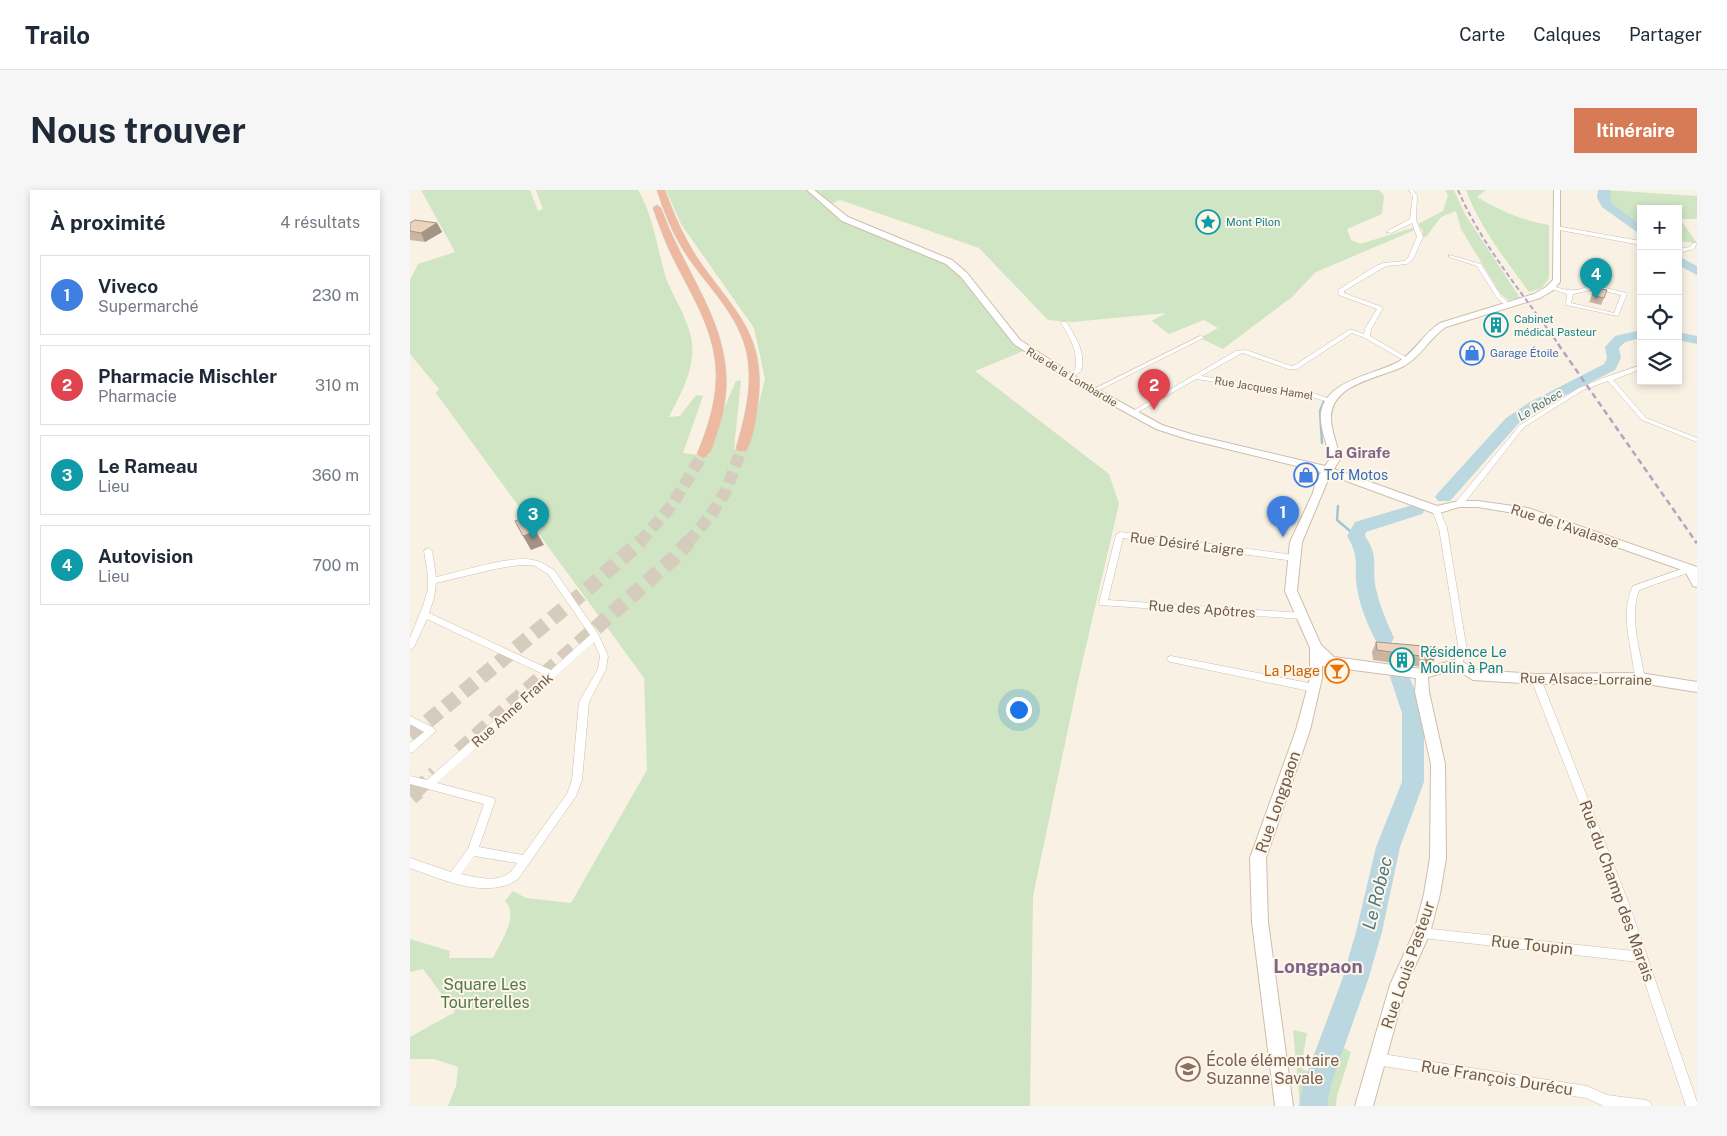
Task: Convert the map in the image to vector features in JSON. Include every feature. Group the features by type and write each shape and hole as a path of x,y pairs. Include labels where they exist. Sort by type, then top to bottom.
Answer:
{"highway":[{"path":"651,190 668,238 705,309 718,342 722,376 720,399 703,454"},
{"path":"660,190 691,254 730,305 747,339 754,370 754,390 742,448"}],"main road":[{"name":"Rue de la Lombardie","path":"810,190 845,219 933,254 957,268 1016,342 1093,391 1133,413 1178,434 1300,461 1436,510"},
{"path":"1332,661 1316,648 1291,591 1296,542 1326,470 1335,459 1326,421 1327,408 1344,388 1412,357 1430,335 1442,326 1537,297 1552,288 1557,280 1557,190"},
{"name":"Rue de l'Avalasse","path":"1436,510 1459,504 1492,505 1528,512 1694,570"},
{"path":"1694,570 1697,584"},
{"name":"Rue Longpaon","path":"1284,1106 1260,922 1257,889 1258,858 1303,730 1314,688 1316,648"},
{"path":"1315,664 1332,661 1422,674 1458,664"},
{"name":"Rue Alsace-Lorraine","path":"1458,664 1473,675 1536,679 1640,678 1697,687"},
{"name":"Rue Louis Pasteur","path":"1364,1106 1398,985 1422,933 1437,867 1439,819 1438,764 1422,692 1422,674"}],"street":[{"path":"1367,337 1368,329 1380,308 1346,297 1341,294 1340,290 1376,268 1386,264 1405,263 1410,259 1420,237 1418,228 1413,220 1415,196 1411,190"},
{"path":"1388,232 1413,220"},
{"path":"1556,228 1637,242"},
{"path":"1682,250 1692,248 1695,244"},
{"path":"1451,256 1479,265 1499,297 1508,305"},
{"path":"1552,288 1570,293 1588,289 1590,286 1624,294 1616,315 1568,304 1570,293"},
{"path":"1064,323 1071,332 1080,359 1078,371 1070,377"},
{"path":"1133,413 1238,352 1244,351 1290,368 1297,367 1351,331 1367,337 1407,360"},
{"path":"1093,391 1202,337"},
{"path":"1459,504 1522,426 1581,389 1637,368"},
{"name":"Rue Jacques Hamel","path":"1195,377 1313,395 1332,401"},
{"path":"1608,378 1644,419 1697,440"},
{"path":"1436,510 1443,528 1463,652 1458,664"},
{"name":"Rue Désiré Laigre","path":"1102,603 1120,535 1294,558"},
{"path":"410,646 424,614 432,581 429,574 428,551"},
{"path":"410,863 454,876 493,884 504,883 514,876 572,796 577,780 584,702 602,669 604,656 595,636 551,572 541,565 531,562 514,564 432,581"},
{"path":"1640,678 1630,607 1633,592 1636,588 1694,570"},
{"name":"Rue des Apôtres","path":"1102,603 1302,616"},
{"path":"424,614 552,675"},
{"name":"Rue Anne Frank","path":"429,784 595,636"},
{"path":"1171,659 1314,688"},
{"name":"Rue du Champ des Marais","path":"1536,679 1642,957 1692,1106"},
{"path":"410,720 431,731 410,749"},
{"path":"410,780 490,801 472,851 454,876"},
{"path":"472,851 525,860"},
{"name":"Rue Toupin","path":"1422,933 1642,957"},
{"name":"Rue François Durécu","path":"1376,1059 1587,1092 1607,1101 1646,1106"}],"green space":[{"name":"Square Les Tourterelles","path":"421,190 530,190 538,211 543,209 536,190 638,190 652,222 666,278 691,336 692,357 689,373 669,417 680,416 696,395 703,396 683,453 708,456 722,413 736,381 741,380 734,449 748,447 765,379 754,328 681,224 666,190 1379,190 1384,196 1382,214 1347,229 1351,240 1360,244 1412,228 1415,230 1316,272 1292,297 1223,349 1200,338 1218,328 1204,320 1169,334 1152,321 1166,313 1073,322 1048,320 979,248 840,200 828,205 850,220 944,258 973,288 995,320 1028,349 975,371 1109,474 1119,504 1080,672 1033,896 1030,1106 448,1106 456,1086 458,1067 434,1059 410,1059 410,1037 455,1012 423,969 410,972 410,939 450,951 449,958 493,958 510,921 509,907 505,901 513,891 526,898 571,903 647,770 644,678 436,393 439,389 410,354 410,280 418,264 455,252"},
{"path":"1445,190 1454,190 1465,214 1520,298 1508,300 1500,293 1461,229 1456,211 1441,217 1426,237 1422,237 1423,231 1418,224 1443,211 1448,195"},
{"path":"1466,190 1486,190 1477,197 1494,207 1512,214 1549,225 1549,278 1542,288 1529,292 1486,231"},
{"path":"1605,190 1697,196 1697,219 1682,219 1682,205 1637,205 1637,225 1634,225 1605,202"},
{"path":"1682,222 1697,243 1682,241"},
{"path":"1293,1030 1307,1033 1301,1068 1318,1077 1312,1106 1300,1106"},
{"path":"1333,1042 1351,1052 1337,1096 1336,1106 1315,1106 1318,1084"}],"building":[{"path":"415,220 437,223 421,233 410,231 410,223"},
{"path":"1595,288 1607,290 1604,298 1592,295"},
{"path":"528,516 536,531 523,536 515,521"},
{"path":"1376,642 1436,647 1437,654 1427,657 1377,650"}],"waterway":[{"name":"Le Robec","path":"1604,190 1603,198 1606,205 1637,228"},
{"name":"Le Robec","path":"1682,262 1697,271"},
{"name":"Le Robec","path":"1444,497 1512,421 1535,405 1610,367 1614,358 1612,347 1620,339 1637,335"},
{"name":"Le Robec","path":"1682,337 1697,340"},
{"path":"1322,443 1320,411 1324,401"},
{"path":"1338,506 1337,520 1356,536"},
{"name":"Le Robec","path":"1384,638 1370,605 1366,586 1365,550 1356,536 1357,531 1361,526 1416,510"},
{"name":"Le Robec","path":"1313,1106 1317,1084 1355,980 1369,932 1388,847 1413,782 1413,713 1400,677"}],"tunnel":[{"path":"688,542 711,515 726,491 742,448"},
{"path":"640,542 672,505 703,454"},
{"path":"459,751 675,557 689,541"},
{"path":"410,736 590,587 640,542"},
{"path":"416,791 435,773"},
{"path":"410,796 417,790"}],"railway":[{"path":"1458,190 1479,231 1504,270 1559,345"},
{"path":"1558,344 1696,542"}],"place":[{"name":"Mont Pilon","path":"1208,222"},
{"name":"Autovision","path":"1596,299"},
{"name":"Cabinet médical Pasteur","path":"1496,325"},
{"name":"Garage Étoile","path":"1472,353"},
{"name":"Pharmacie Mischler","path":"1154,410"},
{"name":"Tof Motos","path":"1306,475"},
{"name":"Viveco","path":"1283,537"},
{"name":"Le Rameau","path":"533,539"},
{"name":"Résidence Le Moulin à Pan","path":"1402,660"},
{"name":"La Plage","path":"1337,671"},
{"name":"École élémentaire Suzanne Savale","path":"1188,1069"}],"district":[{"name":"La Girafe","path":"1358,452"},
{"name":"Longpaon","path":"1318,966"}]}
